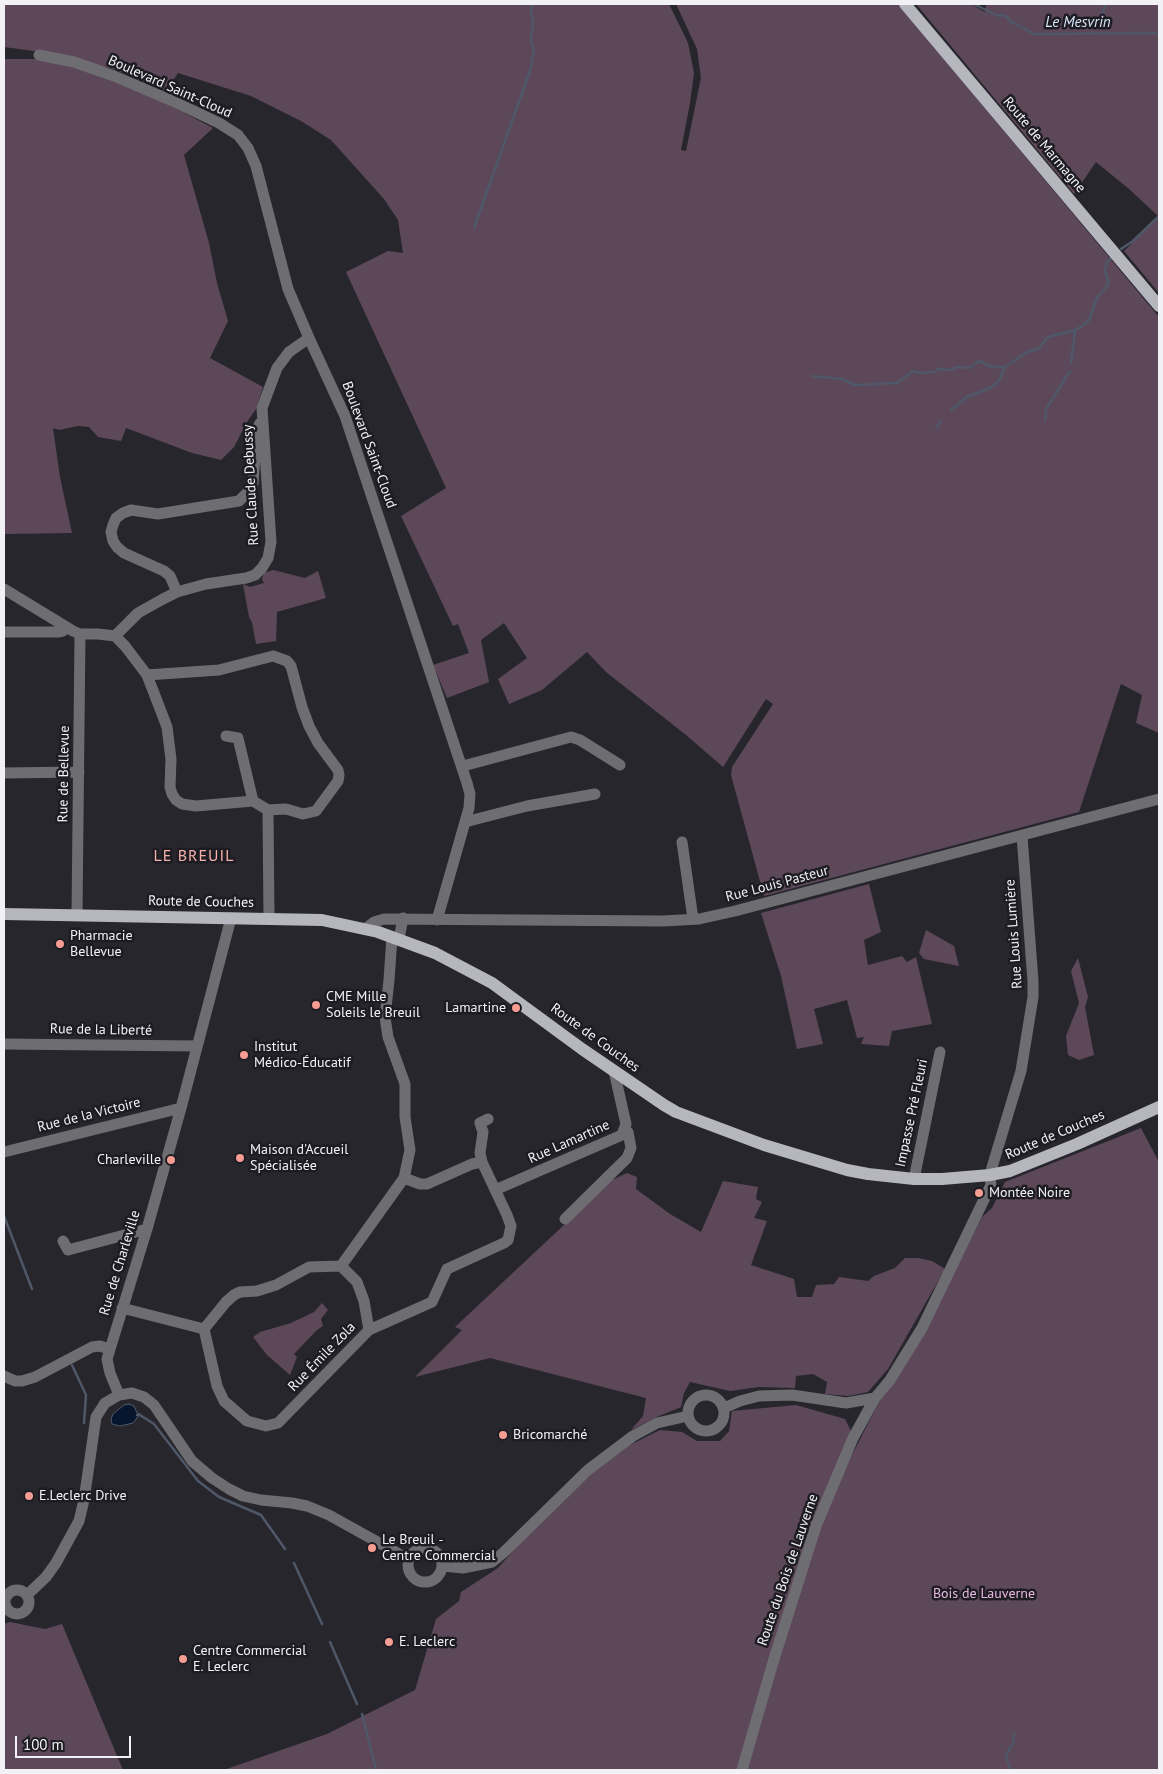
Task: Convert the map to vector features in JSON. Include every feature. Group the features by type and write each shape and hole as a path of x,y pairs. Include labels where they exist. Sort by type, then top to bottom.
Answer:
{"main road":[{"name":"Route de Marmagne","path":"905,4 1159,306"},
{"name":"Route de Couches","path":"4,914 322,920 378,932 435,953 492,984 664,1105 707,1124 764,1145 847,1170 868,1174 914,1180 990,1175 1010,1171 1068,1148 1159,1107"}],"street":[{"name":"Boulevard Saint-Cloud","path":"39,55 74,62 114,76 210,118 238,135 248,148 256,166 288,289 345,416 463,766 470,794 469,808 437,920"},
{"name":"Rue Claude Debussy","path":"115,636 138,613 150,605 178,592 206,584 246,578 262,568 268,558 271,542 262,408 277,368 289,352 309,338"},
{"path":"178,592 170,576 164,571 117,547 111,532 116,518 123,512 131,510 158,514 239,501 250,490 253,482 257,430 261,422 263,422"},
{"path":"4,589 80,634 115,636 147,675 167,727 171,759 170,787 176,800 182,804 196,806 253,801 268,810 286,809 303,814 316,811 338,781 338,770 318,743 309,726 291,666 287,661 273,656 219,670 147,675"},
{"path":"4,632 58,632 63,631 66,627"},
{"name":"Rue de Bellevue","path":"77,914 80,634"},
{"path":"226,736 238,738 253,801"},
{"path":"463,766 571,736 620,766"},
{"path":"4,773 79,772"},
{"path":"465,822 527,806 595,794"},
{"name":"Rue Louis Pasteur","path":"365,929 374,922 384,919 663,921 693,919 743,909 1159,799"},
{"path":"268,810 269,918"},
{"name":"Rue Louis Lumière","path":"990,1175 1021,1071 1033,996 1034,981 1022,836"},
{"path":"682,842 693,919"},
{"name":"Rue de Charleville","path":"119,1395 110,1373 107,1359 109,1349 147,1229 198,1046 231,918"},
{"path":"378,932 398,919"},
{"path":"341,1266 404,1178 410,1150 405,1117 406,1094 402,1072 388,1037 385,1018 398,919"},
{"name":"Rue de la Liberté","path":"4,1044 198,1046"},
{"name":"Impasse Pré Fleuri","path":"914,1180 940,1052"},
{"name":"Rue Lamartine","path":"495,1190 618,1138 625,1130 625,1116 614,1071"},
{"name":"Rue de la Victoire","path":"4,1152 181,1108"},
{"name":"Rue Émile Zola","path":"204,1330 217,1386 224,1402 247,1422 266,1426 278,1422 369,1330 432,1302 447,1269 508,1240 510,1226 482,1162 480,1153 483,1132 480,1123 488,1119"},
{"path":"565,1219 627,1158 631,1148 628,1132 625,1130"},
{"path":"404,1178 420,1184 427,1184 472,1164 482,1162"},
{"name":"Route du Bois de Lauverne","path":"742,1770 774,1659 816,1526 853,1438 874,1398 890,1380 922,1328 991,1186 990,1175"},
{"path":"63,1241 68,1250 147,1229"},
{"path":"122,1308 204,1330 226,1302 240,1292 257,1291 276,1285 309,1267 341,1266 357,1282 364,1302 369,1330"},
{"path":"4,1376 15,1382 22,1382 92,1347 100,1346 109,1349"},
{"path":"27,1595 46,1577 56,1563 72,1536 78,1521 84,1500 96,1417 105,1404 119,1395 132,1393 144,1397 154,1405 192,1461 229,1489 243,1496 261,1500 307,1506 328,1515 408,1559"},
{"path":"703,1395 714,1396 724,1408 723,1422 719,1427 707,1432 695,1428 688,1416 693,1400 703,1395"},
{"path":"724,1408 759,1396 792,1395 846,1403 874,1398"},
{"path":"443,1566 463,1568 492,1562 588,1470 633,1436 657,1423 688,1416"},
{"path":"429,1548 440,1556 443,1566 437,1579 423,1583 417,1581 410,1574 407,1568 408,1559 415,1551 429,1548"},
{"path":"21,1591 27,1595 30,1602 25,1612 17,1615 6,1610 5,1602 11,1592 21,1591"}],"green space":[{"path":"4,4 669,4 688,43 694,73 681,150 686,151 701,78 697,49 676,4 898,4 1159,317 1159,733 1136,723 1142,695 1121,684 1079,812 764,896 731,775 732,767 773,704 766,699 723,767 686,735 606,672 587,652 542,690 509,704 498,679 527,658 504,623 481,640 489,682 447,698 433,665 469,653 458,624 453,626 401,516 446,488 346,272 388,251 403,253 398,220 384,199 331,140 301,121 251,96 178,73 166,91 113,69 49,53 4,47"},
{"path":"916,4 971,4 985,12 986,5 983,4 1159,4 1159,217 1096,162 1074,194"},
{"path":"4,59 41,59 85,70 162,101 213,128 184,155 209,243 217,283 228,321 210,358 263,387 256,409 234,447 221,460 192,453 126,428 121,441 98,437 89,427 78,426 59,430 53,428 60,477 72,533 4,534"},
{"path":"1159,217 1159,293 1124,251"},
{"path":"273,570 305,578 318,571 326,598 277,612 276,641 256,644 243,584 250,587 264,583 262,579 264,573"},
{"path":"869,884 881,932 864,940 868,965 902,956 907,962 916,957 932,1024 892,1031 889,1046 861,1044 864,1037 857,1038 847,1000 814,1009 823,1044 797,1049 781,976 761,913"},
{"path":"926,930 954,946 959,966 924,959 919,953"},
{"path":"1078,958 1088,997 1085,1007 1094,1055 1079,1060 1068,1055 1066,1036 1079,1003 1071,971"},
{"name":"Bois de Lauverne","path":"1141,1128 1159,1162 1159,1770 747,1770 783,1645 821,1526 848,1463 879,1402 929,1323 982,1217 992,1208 1005,1182"},
{"path":"627,1173 637,1177 636,1189 670,1214 701,1232 723,1181 758,1187 756,1199 762,1202 754,1218 767,1221 751,1265 794,1279 797,1297 812,1297 816,1285 834,1284 839,1277 868,1281 874,1276 895,1268 905,1258 932,1261 945,1269 888,1369 868,1392 848,1396 825,1394 827,1382 813,1374 796,1376 795,1388 759,1387 730,1391 690,1382 684,1393 681,1407 631,1430 643,1416 646,1398 490,1358 415,1377 462,1330 455,1327 612,1180"},
{"path":"322,1303 328,1310 321,1319 323,1326 294,1354 297,1357 290,1375 267,1355 253,1337 260,1332 291,1323 314,1312"},
{"path":"796,1405 845,1419 851,1431 737,1770 224,1770 327,1734 415,1690 436,1619 459,1601 461,1592 498,1568 519,1544 594,1472 632,1444 660,1430 682,1432 697,1441 720,1441 729,1431 732,1411"},
{"path":"10,1622 45,1629 62,1624 123,1770 4,1770 4,1624"}],"water":[{"path":"124,1405 134,1406 137,1413 140,1414 133,1423 120,1426 112,1424 113,1414"}],"waterway":[{"path":"474,228 531,68 534,50 531,40 533,23 532,4"},
{"name":"Le Mesvrin","path":"974,4 998,16 1004,15 1010,21 1034,34 1155,33 1159,35"},
{"path":"1102,14 1106,4"},
{"path":"1121,249 1133,241 1159,216"},
{"path":"951,410 967,397 990,388 999,381 1005,367 1027,352 1038,349 1048,337 1075,330 1084,325 1089,320 1097,298 1108,285 1105,271 1107,262 1111,258"},
{"path":"1071,363 1075,330"},
{"path":"812,376 842,379 855,385 897,383 913,371 922,373 935,372 938,369 951,370 956,367 969,368 979,361 992,367 1005,367"},
{"path":"1045,420 1046,409 1070,371"},
{"path":"936,428 941,421"},
{"path":"4,1216 32,1289"},
{"path":"72,1365 86,1395 84,1423"},
{"path":"137,1415 154,1424 198,1481 219,1497 261,1515 285,1549"},
{"path":"294,1563 322,1624"},
{"path":"330,1642 357,1704"},
{"path":"362,1714 376,1770"},
{"path":"1009,1770 1006,1755 1013,1743 1014,1734"}],"place":[{"name":"Pharmacie Bellevue","path":"60,944"},
{"name":"CME Mille Soleils le Breuil","path":"316,1005"},
{"name":"Lamartine","path":"516,1008"},
{"name":"Institut Médico-Éducatif","path":"244,1055"},
{"name":"Maison d'Accueil Spécialisée","path":"240,1158"},
{"name":"Charleville","path":"171,1160"},
{"name":"Montée Noire","path":"979,1193"},
{"name":"Bricomarché","path":"503,1435"},
{"name":"E.Leclerc Drive","path":"29,1496"},
{"name":"Le Breuil - Centre Commercial","path":"372,1548"},
{"name":"E. Leclerc","path":"389,1642"},
{"name":"Centre Commercial E. Leclerc","path":"183,1659"}],"district":[{"name":"LE BREUIL","path":"194,856"}]}
